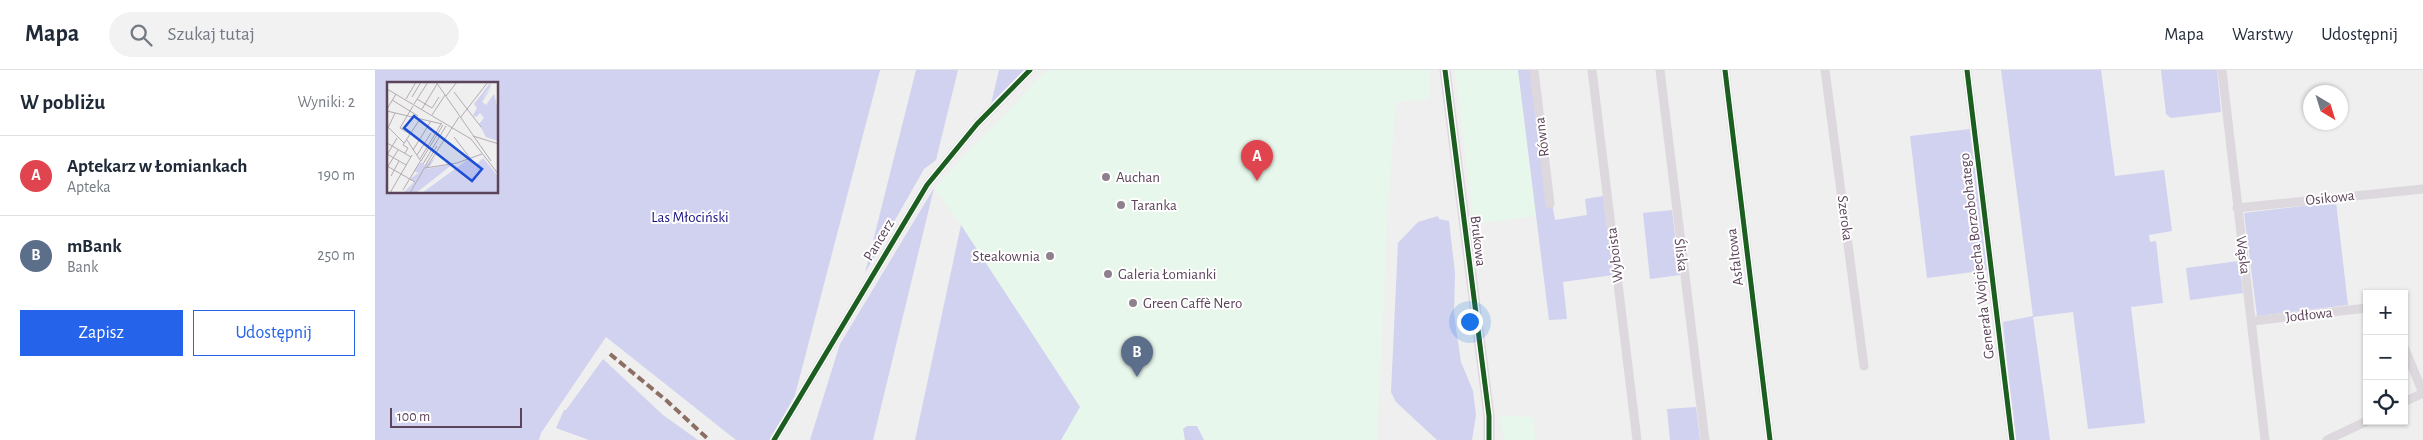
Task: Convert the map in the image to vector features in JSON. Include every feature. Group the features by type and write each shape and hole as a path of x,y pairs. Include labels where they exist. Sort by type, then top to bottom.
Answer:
{"street":[{"name":"Pancerz","path":"774,440 927,185 977,124 1030,70"},
{"name":"Brukowa","path":"1445,70 1489,416 1489,440"},
{"name":"Równa","path":"1534,70 1550,204"},
{"name":"Wyboista","path":"1592,70 1637,440"},
{"name":"Śliska","path":"1660,70 1705,440"},
{"name":"Asfaltowa","path":"1725,70 1770,440"},
{"name":"Szeroka","path":"1825,70 1864,366"},
{"name":"Generała Wojciecha Borzobohatego","path":"1967,70 2012,440"},
{"name":"Wąska","path":"2222,70 2265,440"},
{"name":"Osikowa","path":"2237,208 2423,189"},
{"name":"Jodłowa","path":"2251,322 2363,308"},
{"path":"2408,357 2423,393 2408,400"},
{"name":"Brukowa","path":"1482,440 1489,416"},
{"path":"1489,416 1497,440"},
{"path":"2332,439 2363,423"}],"shaded area":[{"path":"1047,70 1429,70 1429,99 1396,102 1389,190 1377,440 1061,440 1080,406 961,225 934,188"},
{"path":"1455,70 1518,70 1536,216 1474,224"},
{"path":"1500,416 1533,417 1535,440 1504,440"}],"green space":[{"name":"Las Młociński","path":"375,70 880,70 795,395 770,440 736,440 606,337 541,433 539,440 375,440"},
{"path":"916,70 958,70 936,160 924,169 865,273"},
{"path":"999,70 1025,70 991,104"},
{"path":"1518,70 1530,70 1555,220 1587,215 1585,199 1603,196 1613,275 1563,282 1567,319 1549,320"},
{"path":"2001,70 2101,70 2115,176 2164,170 2172,231 2149,235 2150,242 2156,241 2163,303 2131,307 2145,423 2088,429 2073,312 2033,317 2050,440 2015,440 2003,322 2033,316"},
{"path":"2161,70 2217,70 2221,112 2171,118 2166,114"},
{"path":"1970,129 1988,270 1927,278 1910,136"},
{"path":"934,188 873,440 810,440 840,344"},
{"path":"2336,202 2348,305 2257,316 2244,213"},
{"path":"1672,210 1680,275 1650,279 1643,213"},
{"path":"1438,216 1439,219 1449,221 1455,273 1454,311 1456,328 1461,362 1473,391 1476,415 1472,440 1437,440 1396,402 1391,392 1398,243 1418,222"},
{"path":"961,225 1080,407 1061,440 915,440"},
{"path":"2239,261 2243,293 2190,300 2186,268"},
{"path":"603,359 663,415 698,440 589,440 556,428 564,410 566,410"},
{"path":"1696,407 1700,440 1670,440 1667,409"},
{"path":"1187,426 1197,426 1204,440 1185,440 1183,429"}],"marked path":[{"path":"610,354 667,401 709,440"}],"cycle path":[{"path":"774,440 927,185 977,124 1030,70"},
{"path":"1445,70 1489,416 1489,440"},
{"path":"1725,70 1770,440"},
{"path":"1967,70 2012,440"}],"place":[{"name":"Auchan","path":"1106,177"},
{"name":"Aptekarz w Łomiankach","path":"1257,181"},
{"name":"Taranka","path":"1121,205"},
{"name":"Steakownia","path":"1050,256"},
{"name":"Galeria Łomianki","path":"1108,274"},
{"name":"Green Caffè Nero","path":"1133,303"},
{"name":"mBank","path":"1137,377"}]}
